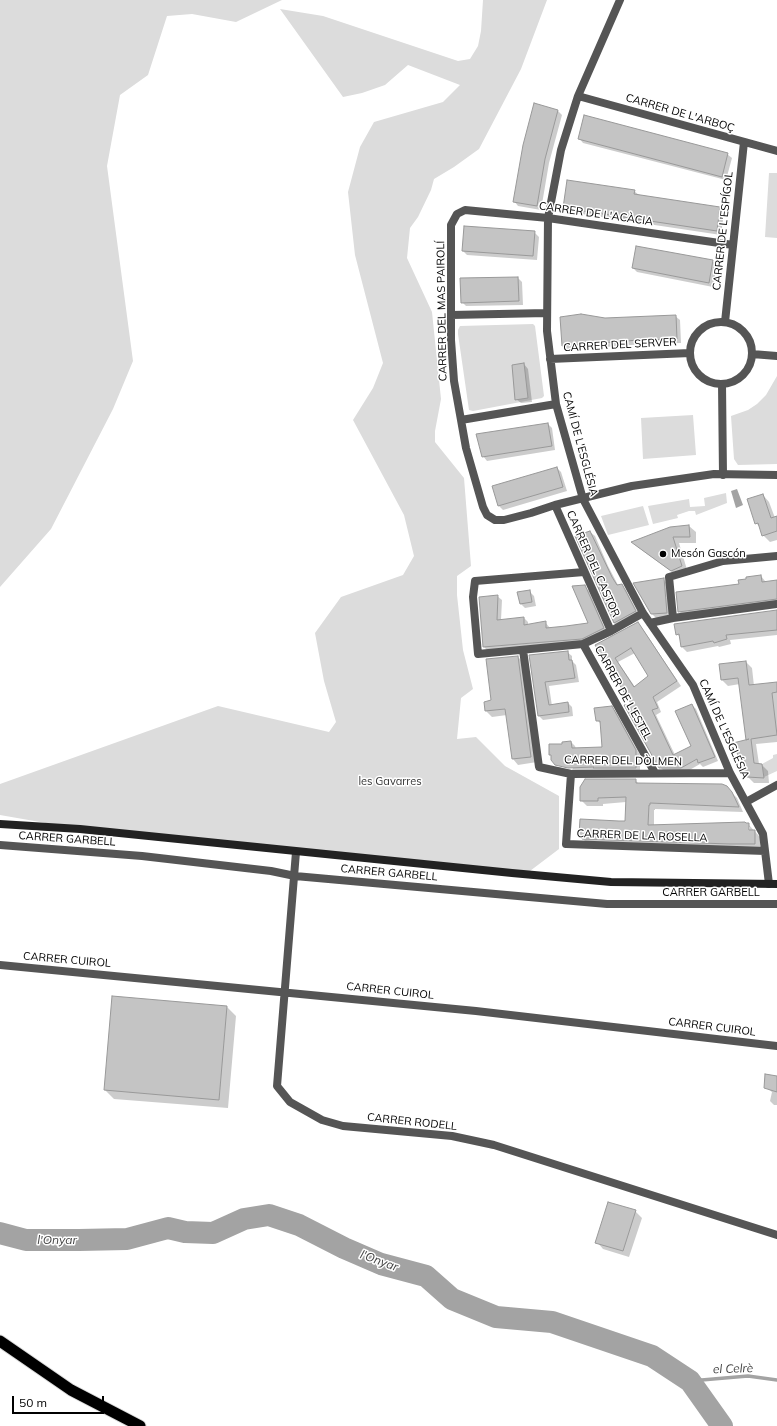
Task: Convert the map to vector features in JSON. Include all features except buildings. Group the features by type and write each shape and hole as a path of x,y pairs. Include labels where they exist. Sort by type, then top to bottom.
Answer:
{"highway":[{"path":"0,1341 71,1390 140,1426"}],"main road":[{"path":"0,824 80,829 296,852 611,882 773,884"}],"street":[{"name":"CAMÍ DE L'ESGLÉSIA","path":"620,0 578,96 561,150 548,218 547,331 556,404 582,499 643,612 694,685 730,773 763,834 765,851 773,884"},
{"name":"CARRER DE L'ARBOÇ","path":"578,96 777,151"},
{"name":"CARRER DE L'ESPÍGOL","path":"725,322 744,142"},
{"name":"CARRER DE L'ACÀCIA","path":"457,214 465,210 548,218 733,245"},
{"name":"CARRER DEL MAS PAIROLÍ","path":"457,214 452,225 451,315 454,381 466,448 483,507 487,515 495,520 504,520 555,505 632,486 714,474 777,475"},
{"path":"451,315 547,313"},
{"path":"713,322 725,322 739,327 749,338 752,354 750,364 740,378 735,381 722,384 706,380 698,374 693,367 690,359 690,353 694,336 703,327 713,322"},
{"name":"CARRER DEL SERVER","path":"550,359 690,353"},
{"path":"752,354 777,356"},
{"path":"722,384 723,475"},
{"path":"461,420 556,404"},
{"name":"CARRER DEL CASTOR","path":"555,505 611,631"},
{"path":"674,618 669,577 723,561 777,556"},
{"path":"584,572 475,581 473,597 478,654 583,644 611,631 643,612"},
{"path":"650,623 674,618 777,604"},
{"name":"CARRER DE L'ESTEL","path":"583,644 655,773"},
{"name":"CARRER DEL DÒLMEN","path":"523,650 539,767 571,774 730,773"},
{"name":"CARRER DE LA ROSELLA","path":"571,774 566,844 765,851"},
{"path":"746,802 777,785"},
{"name":"CARRER GARBELL","path":"0,845 142,856 271,871 295,876 607,904 777,904"},
{"name":"CARRER RODELL","path":"296,852 277,1086 290,1102 322,1120 343,1126 452,1136 494,1145 777,1235"},
{"name":"CARRER CUIROL","path":"0,965 476,1011 777,1046"}],"green space":[{"path":"0,0 282,0 236,22 192,14 167,16 148,75 120,95 107,166 133,361 113,409 51,529 0,587"},
{"name":"les Gavarres","path":"483,0 547,0 521,69 479,149 434,179 431,190 418,217 410,228 407,258 432,312 441,399 435,431 435,442 464,478 471,566 457,576 457,595 463,650 473,689 461,698 457,739 476,737 505,766 559,796 559,849 526,874 80,829 0,815 0,784 218,706 329,732 336,722 324,681 315,633 341,597 403,575 414,556 404,515 353,420 373,388 383,363 355,255 348,192 360,147 374,122 443,102 460,85 408,65 385,85 362,93 343,97 280,9 323,16 458,61 470,59 478,46 481,31"},
{"path":"769,173 777,173 777,238 765,237"},
{"path":"533,324 535,326 544,396 542,398 473,411 469,410 458,334 460,326"},
{"path":"777,376 777,464 738,465 734,459 731,416 748,410 757,404 766,395"},
{"path":"693,415 696,455 643,459 641,418"},
{"path":"726,493 727,503 696,515 695,511 689,511 677,515 678,518 653,524 648,506 689,499 690,507 705,506 704,498"},
{"path":"643,506 649,525 608,535 601,516"},
{"path":"777,754 777,771 764,777 762,764 773,758 773,755"}],"shaded area":[{"path":"737,489 743,505 736,508 731,491"}],"waterway":[{"name":"l'Onyar","path":"0,1233 26,1240 127,1239 168,1228 185,1232 213,1233 244,1219 269,1215 299,1225 344,1248 381,1264 426,1276 452,1299 496,1317 552,1322 652,1356 690,1381 722,1426"},
{"name":"el Celrè","path":"690,1381 748,1376 777,1380"}],"place":[{"name":"Mesón Gascón","path":"663,554"}]}
